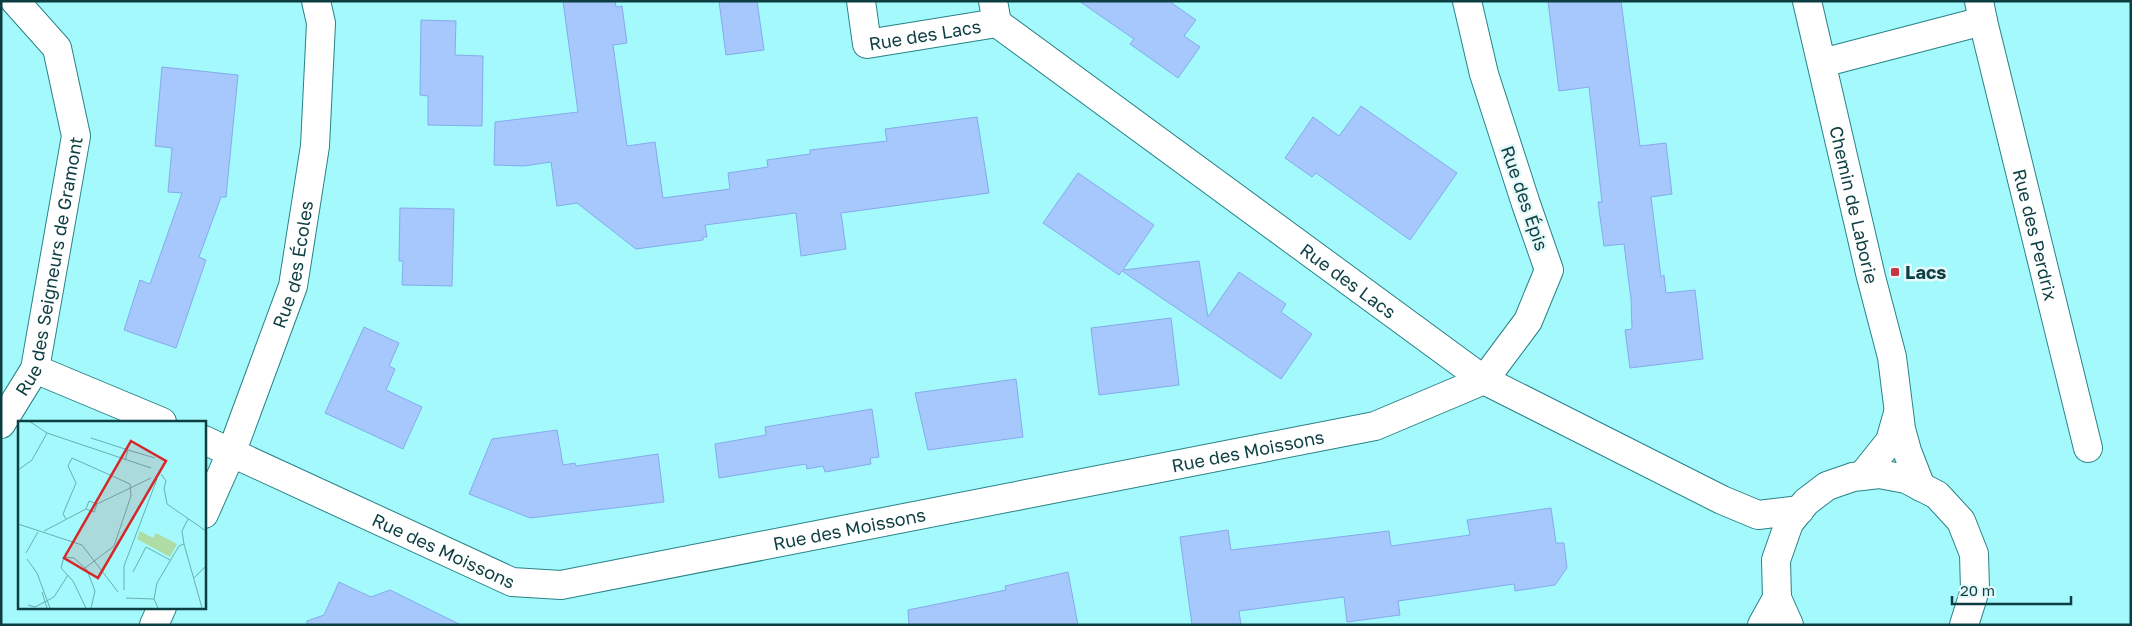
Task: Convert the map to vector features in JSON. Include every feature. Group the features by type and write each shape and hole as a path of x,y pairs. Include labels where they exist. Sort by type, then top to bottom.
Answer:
{"street":[{"name":"Rue des Seigneurs de Gramont","path":"1,424 35,369 76,136 57,48 15,1"},
{"name":"Rue des Écoles","path":"205,512 232,451 293,286 315,146 321,23 316,1"},
{"name":"Rue des Lacs","path":"861,1 867,44 995,12 1484,380 1722,500 1758,514 1800,510"},
{"name":"Rue des Épis","path":"1467,1 1484,74 1549,270 1528,321 1484,380"},
{"name":"Chemin de Laborie","path":"1807,1 1871,277 1892,357 1907,451 1921,487"},
{"name":"Rue des Perdrix","path":"1822,63 1981,11 2088,448"},
{"path":"35,369 160,421"},
{"name":"Rue des Moissons","path":"205,440 232,451 512,582 561,585 1375,426 1484,380"},
{"name":"Chemin de Laborie","path":"1862,476 1890,441 1900,406"},
{"path":"1789,625 1777,598 1776,560 1789,523 1806,502 1827,486 1852,477 1879,474 1906,479 1937,495 1961,521 1974,554 1975,590 1964,625"},
{"name":"Rue des Lacs","path":"1722,500 1756,524 1778,554"},
{"path":"1762,625 1777,598"},
{"path":"154,625 162,608"}],"building":[{"path":"563,1 615,1 616,7 622,6 627,43 613,45 627,146 655,142 663,198 730,189 728,173 768,167 767,160 810,154 810,150 887,141 885,129 977,117 989,193 841,213 846,249 801,256 796,213 705,225 707,237 703,237 703,240 636,249 577,203 557,206 551,162 524,166 494,165 495,122 578,112"},
{"path":"719,1 757,1 764,50 726,55"},
{"path":"1079,1 1169,1 1196,20 1184,36 1200,47 1178,78 1130,44 1134,39"},
{"path":"1548,1 1621,1 1640,146 1666,143 1672,194 1651,197 1661,277 1664,275 1666,293 1695,290 1703,359 1630,368 1625,330 1632,329 1631,299 1624,244 1604,246 1598,202 1602,202 1589,87 1559,91"},
{"path":"421,20 456,21 455,55 483,56 482,126 428,125 428,96 420,95"},
{"path":"162,67 238,75 226,197 221,197 199,257 206,260 176,348 124,330 140,280 150,284 182,193 168,192 172,148 155,146"},
{"path":"1361,106 1457,173 1410,240 1316,173 1312,177 1285,158 1313,117 1339,136"},
{"path":"1078,173 1154,225 1123,270 1199,261 1208,317 1239,272 1286,304 1281,312 1312,334 1281,379 1122,271 1119,275 1043,223"},
{"path":"400,208 454,209 452,286 402,285 403,261 399,261"},
{"path":"1171,318 1179,385 1099,395 1091,328"},
{"path":"364,327 399,343 389,366 395,369 386,390 422,407 403,449 325,413"},
{"path":"1016,379 1023,437 928,450 915,393"},
{"path":"872,409 879,457 870,458 871,464 825,472 823,466 807,469 806,464 719,478 715,444 766,435 765,427"},
{"path":"557,430 563,465 575,463 576,466 658,454 664,502 530,518 469,494 492,439"},
{"path":"1551,508 1556,543 1564,543 1567,568 1555,585 1515,591 1514,584 1398,601 1400,615 1347,622 1344,597 1239,611 1241,625 1192,625 1180,537 1228,530 1231,550 1389,531 1391,546 1470,535 1467,520"},
{"path":"1068,572 1078,625 909,625 908,610 1006,590 1005,586"},
{"path":"339,582 371,597 390,590 461,625 307,625 307,621 324,615"}],"place":[{"name":"Lacs","path":"1895,272"}]}
